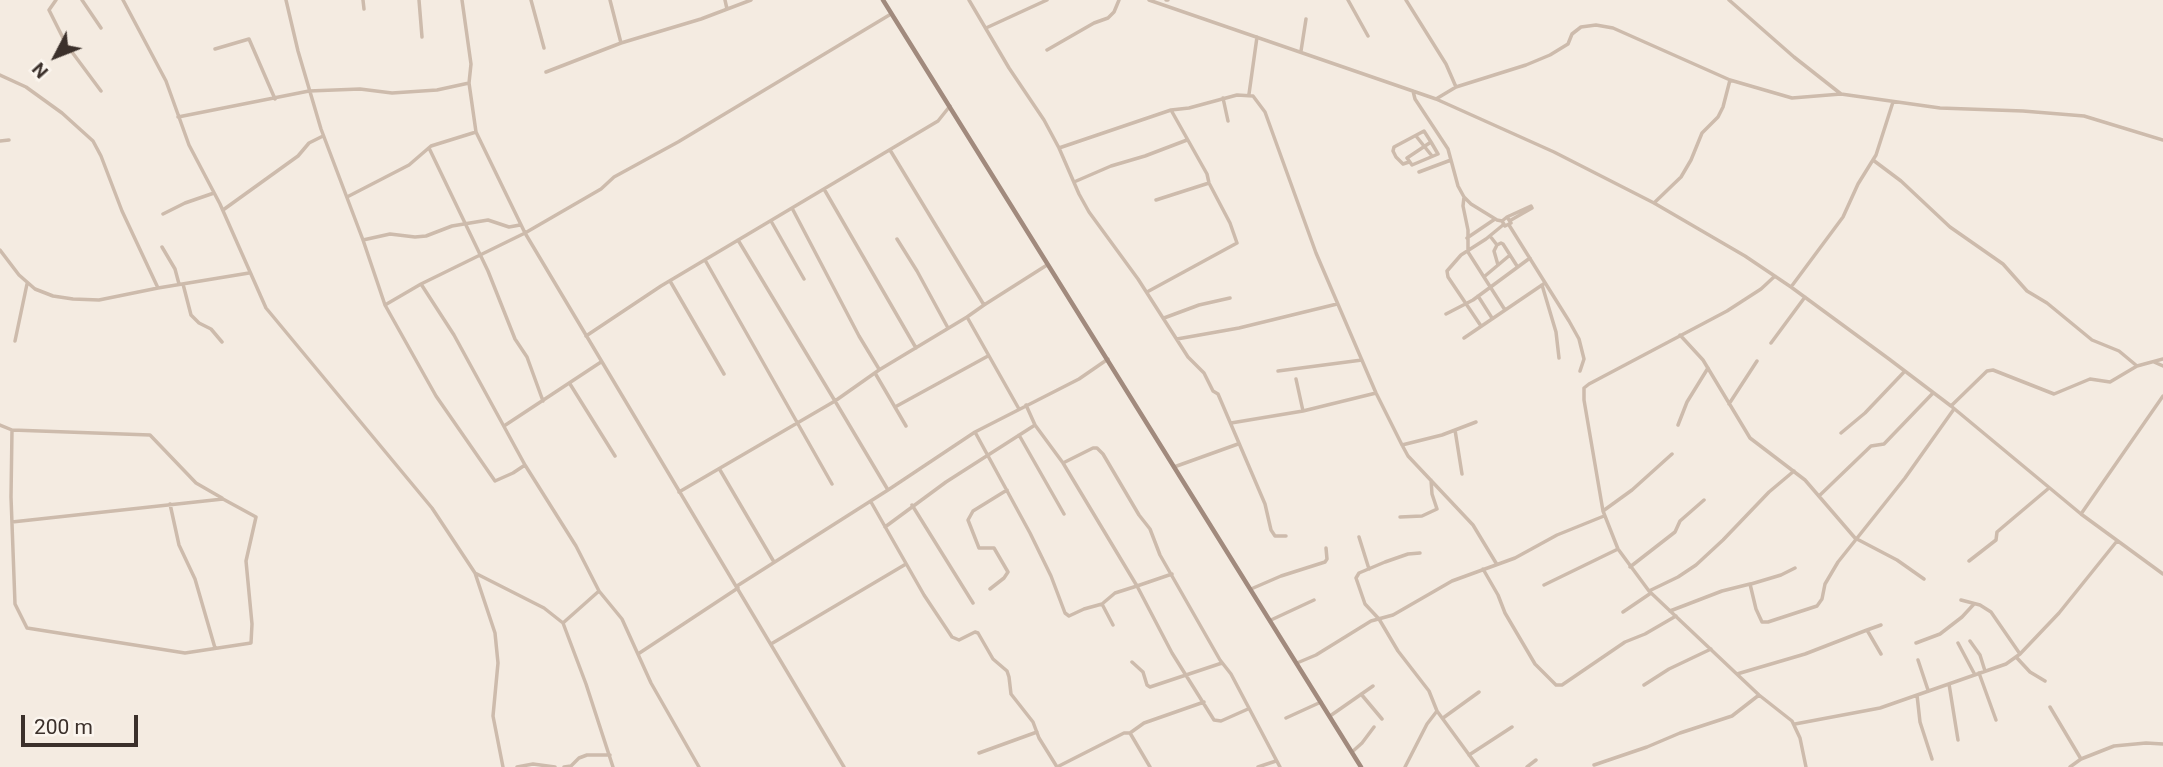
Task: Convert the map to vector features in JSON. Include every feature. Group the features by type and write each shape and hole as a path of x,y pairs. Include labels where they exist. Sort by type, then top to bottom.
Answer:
{"street":[{"path":"56,0 49,10 66,44 101,91"},
{"path":"82,0 101,28"},
{"path":"123,0 166,81 189,145 223,210 266,309 432,508 475,573 495,633 498,663 493,716 503,767"},
{"path":"286,0 323,135 385,305 436,396 495,481 525,465"},
{"path":"363,0 364,9"},
{"path":"419,0 422,37"},
{"path":"463,0 471,64 469,83 476,132 525,233 844,767"},
{"path":"531,0 544,48"},
{"path":"610,0 621,43"},
{"path":"724,0 727,9"},
{"path":"546,72 621,43 751,0"},
{"path":"883,0 1361,767"},
{"path":"970,0 1009,68 1044,120 1073,182 1098,225 1164,318 1188,357 1204,373 1213,391 1218,394 1265,504 1273,534 1286,536"},
{"path":"986,28 1047,0"},
{"path":"1047,50 1111,15 1119,0"},
{"path":"1149,0 1167,2 1436,99 1554,152 1654,203 1805,297 1933,393 2081,514 2163,574"},
{"path":"1348,0 1368,36"},
{"path":"1406,0 1446,64 1456,87"},
{"path":"1729,0 1841,94"},
{"path":"385,305 479,254 525,233 601,189 614,177 678,142 891,14"},
{"path":"1301,52 1306,19"},
{"path":"1436,99 1456,87 1526,65 1564,47 1572,34 1581,27 1596,25 1613,28 1730,80 1792,99 1841,94 1940,108 2084,116 2163,140"},
{"path":"1249,94 1258,36"},
{"path":"215,49 249,39 275,99"},
{"path":"0,75 26,87 62,113 93,141 158,288"},
{"path":"1654,203 1681,177 1702,133 1718,117 1730,80"},
{"path":"178,117 309,91 360,89 392,93 437,90 469,83"},
{"path":"1413,91 1415,99 1448,149 1458,186 1464,197 1495,219 1509,225"},
{"path":"1059,148 1171,110 1223,98 1249,94 1253,96 1265,112 1316,253 1376,393 1402,445 1408,456 1474,525 1496,563"},
{"path":"1223,98 1228,121"},
{"path":"1791,287 1839,223 1880,146 1893,102"},
{"path":"586,337 670,281 938,121 950,106"},
{"path":"1146,292 1237,243 1207,174 1171,110"},
{"path":"1424,131 1438,154 1414,164 1403,164 1393,154 1392,149 1416,135 1424,131"},
{"path":"347,197 409,165 442,141 476,132"},
{"path":"223,210 323,135"},
{"path":"1416,135 1440,163"},
{"path":"0,141 9,140"},
{"path":"1073,182 1187,140"},
{"path":"1409,162 1407,158 1431,142"},
{"path":"429,148 479,254 511,331 527,358 542,401"},
{"path":"890,150 984,305"},
{"path":"1419,172 1451,160"},
{"path":"1873,160 1907,186 1950,226 2003,264 2027,291 2092,340 2119,351 2137,366"},
{"path":"1156,200 1209,183"},
{"path":"824,189 916,348"},
{"path":"163,215 185,203 214,193"},
{"path":"1464,197 1468,252 1505,310"},
{"path":"1481,326 1447,274 1456,259 1490,236 1504,217 1509,218 1532,207"},
{"path":"792,208 906,426"},
{"path":"1509,218 1509,225 1579,339 1584,359 1580,370"},
{"path":"1468,237 1495,219"},
{"path":"363,240 390,234 426,236 452,226 488,220 509,227 521,224"},
{"path":"771,220 804,279"},
{"path":"1490,236 1497,245"},
{"path":"897,239 948,329"},
{"path":"738,240 888,490"},
{"path":"1498,265 1494,251 1497,245 1502,243 1518,266"},
{"path":"162,247 175,269 191,316 211,329 222,342"},
{"path":"0,250 27,284 53,296 99,300 250,274"},
{"path":"1485,276 1510,255"},
{"path":"1446,314 1468,304 1530,258"},
{"path":"705,260 832,484"},
{"path":"679,492 835,401 1049,264"},
{"path":"1775,276 1734,307 1599,378 1584,388 1584,400 1603,514 1618,549 1650,592 1759,695 1795,724 1806,767"},
{"path":"670,281 724,374"},
{"path":"15,341 27,284"},
{"path":"421,284 454,335 525,465 576,546 599,591 622,619 651,683 699,767"},
{"path":"1464,338 1544,284"},
{"path":"1544,284 1556,332 1559,358"},
{"path":"1478,296 1492,318"},
{"path":"1771,344 1805,297"},
{"path":"1164,318 1199,305 1230,298"},
{"path":"1177,339 1239,328 1337,304"},
{"path":"967,317 1019,409"},
{"path":"1686,332 1686,340"},
{"path":"1680,335 1708,368 1750,438 1805,480 1855,538 1897,559 1924,579"},
{"path":"895,407 988,356"},
{"path":"638,653 975,432 1079,379 1108,359"},
{"path":"1750,584 1762,622 1817,606 1829,577 1855,538 1905,478 1952,408 1987,371 1993,370 2054,394 2090,379 2110,382 2137,366 2163,359"},
{"path":"1278,371 1362,360"},
{"path":"1729,404 1757,360"},
{"path":"504,426 601,362"},
{"path":"2152,362 2163,366"},
{"path":"1678,425 1687,402 1708,368"},
{"path":"1841,433 1865,413 1905,371"},
{"path":"1296,379 1303,411"},
{"path":"569,384 615,456"},
{"path":"1230,423 1303,411 1376,393"},
{"path":"1819,496 1871,446 1884,444 1933,393"},
{"path":"2081,514 2163,396"},
{"path":"1026,405 1035,425 1063,463 1137,586 1163,636 1214,720 1221,721 1248,709"},
{"path":"1402,445 1476,422"},
{"path":"0,425 12,430 150,435 196,483 256,517 246,561 252,624 251,643 185,653 27,628 15,604 12,430"},
{"path":"885,527 912,505 1035,425"},
{"path":"1455,430 1462,474"},
{"path":"975,432 1051,576 1065,613 1069,615 1102,604 1115,593 1172,574"},
{"path":"1018,435 1064,514"},
{"path":"1174,467 1238,444"},
{"path":"1063,463 1093,448 1100,450 1151,531 1160,555 1231,674 1280,767"},
{"path":"1297,663 1316,655 1371,621 1393,615 1436,589 1483,568 1515,558 1557,534 1603,514 1672,454"},
{"path":"720,470 774,562"},
{"path":"1623,612 1650,592 1696,565 1794,470"},
{"path":"1401,517 1422,516 1437,509 1430,488 1431,480"},
{"path":"1969,561 1996,540 1997,532 2049,488"},
{"path":"990,589 1008,572 994,548 979,548 968,520 973,510 1007,490"},
{"path":"12,522 223,499"},
{"path":"1630,567 1675,532 1680,521 1704,500"},
{"path":"871,502 952,637 959,640 978,633 993,659 1007,671 1011,694 1033,722 1057,767 1124,733 1130,733 1144,723 1204,702"},
{"path":"170,504 179,545 195,579 215,648"},
{"path":"912,505 973,603"},
{"path":"1359,537 1369,569"},
{"path":"1795,724 1880,708 2006,664 2018,656 2059,613 2117,541"},
{"path":"1251,589 1325,562 1326,548"},
{"path":"1544,584 1618,549"},
{"path":"1420,553 1408,554 1369,569 1356,575 1356,578 1365,604 1379,619 1398,651 1429,691 1437,711 1478,767"},
{"path":"771,644 906,564"},
{"path":"1483,568 1505,614 1535,664 1556,685 1562,685 1625,642 1676,616"},
{"path":"1670,611 1795,568"},
{"path":"475,573 544,608 563,623 613,767"},
{"path":"563,623 599,591"},
{"path":"1271,621 1314,600"},
{"path":"1961,600 1991,612 2030,672 2045,681"},
{"path":"1102,604 1113,625"},
{"path":"1916,643 1940,634 1974,604"},
{"path":"1737,674 1794,658 1881,625"},
{"path":"1867,630 1881,654"},
{"path":"1970,641 1980,655 1985,671"},
{"path":"1958,643 1977,674 1996,720"},
{"path":"1644,685 1669,669 1711,649"},
{"path":"1918,660 1928,690"},
{"path":"1132,662 1143,673 1150,687 1222,663"},
{"path":"1948,684 1958,740"},
{"path":"1330,716 1373,686"},
{"path":"1443,718 1479,692"},
{"path":"1361,694 1382,719"},
{"path":"1594,765 1732,716 1759,695"},
{"path":"1917,695 1920,722 1932,759"},
{"path":"1286,718 1321,702"},
{"path":"2050,707 2081,760"},
{"path":"1405,767 1427,724 1437,711"},
{"path":"1352,752 1374,727"},
{"path":"1469,755 1511,727"},
{"path":"979,753 1037,732"},
{"path":"1130,733 1150,767"},
{"path":"2070,767 2114,746 2163,744"},
{"path":"564,767 587,755 610,755"},
{"path":"1527,767 1536,760"},
{"path":"1258,767 1276,761"},
{"path":"517,767 533,764 555,767"}]}
